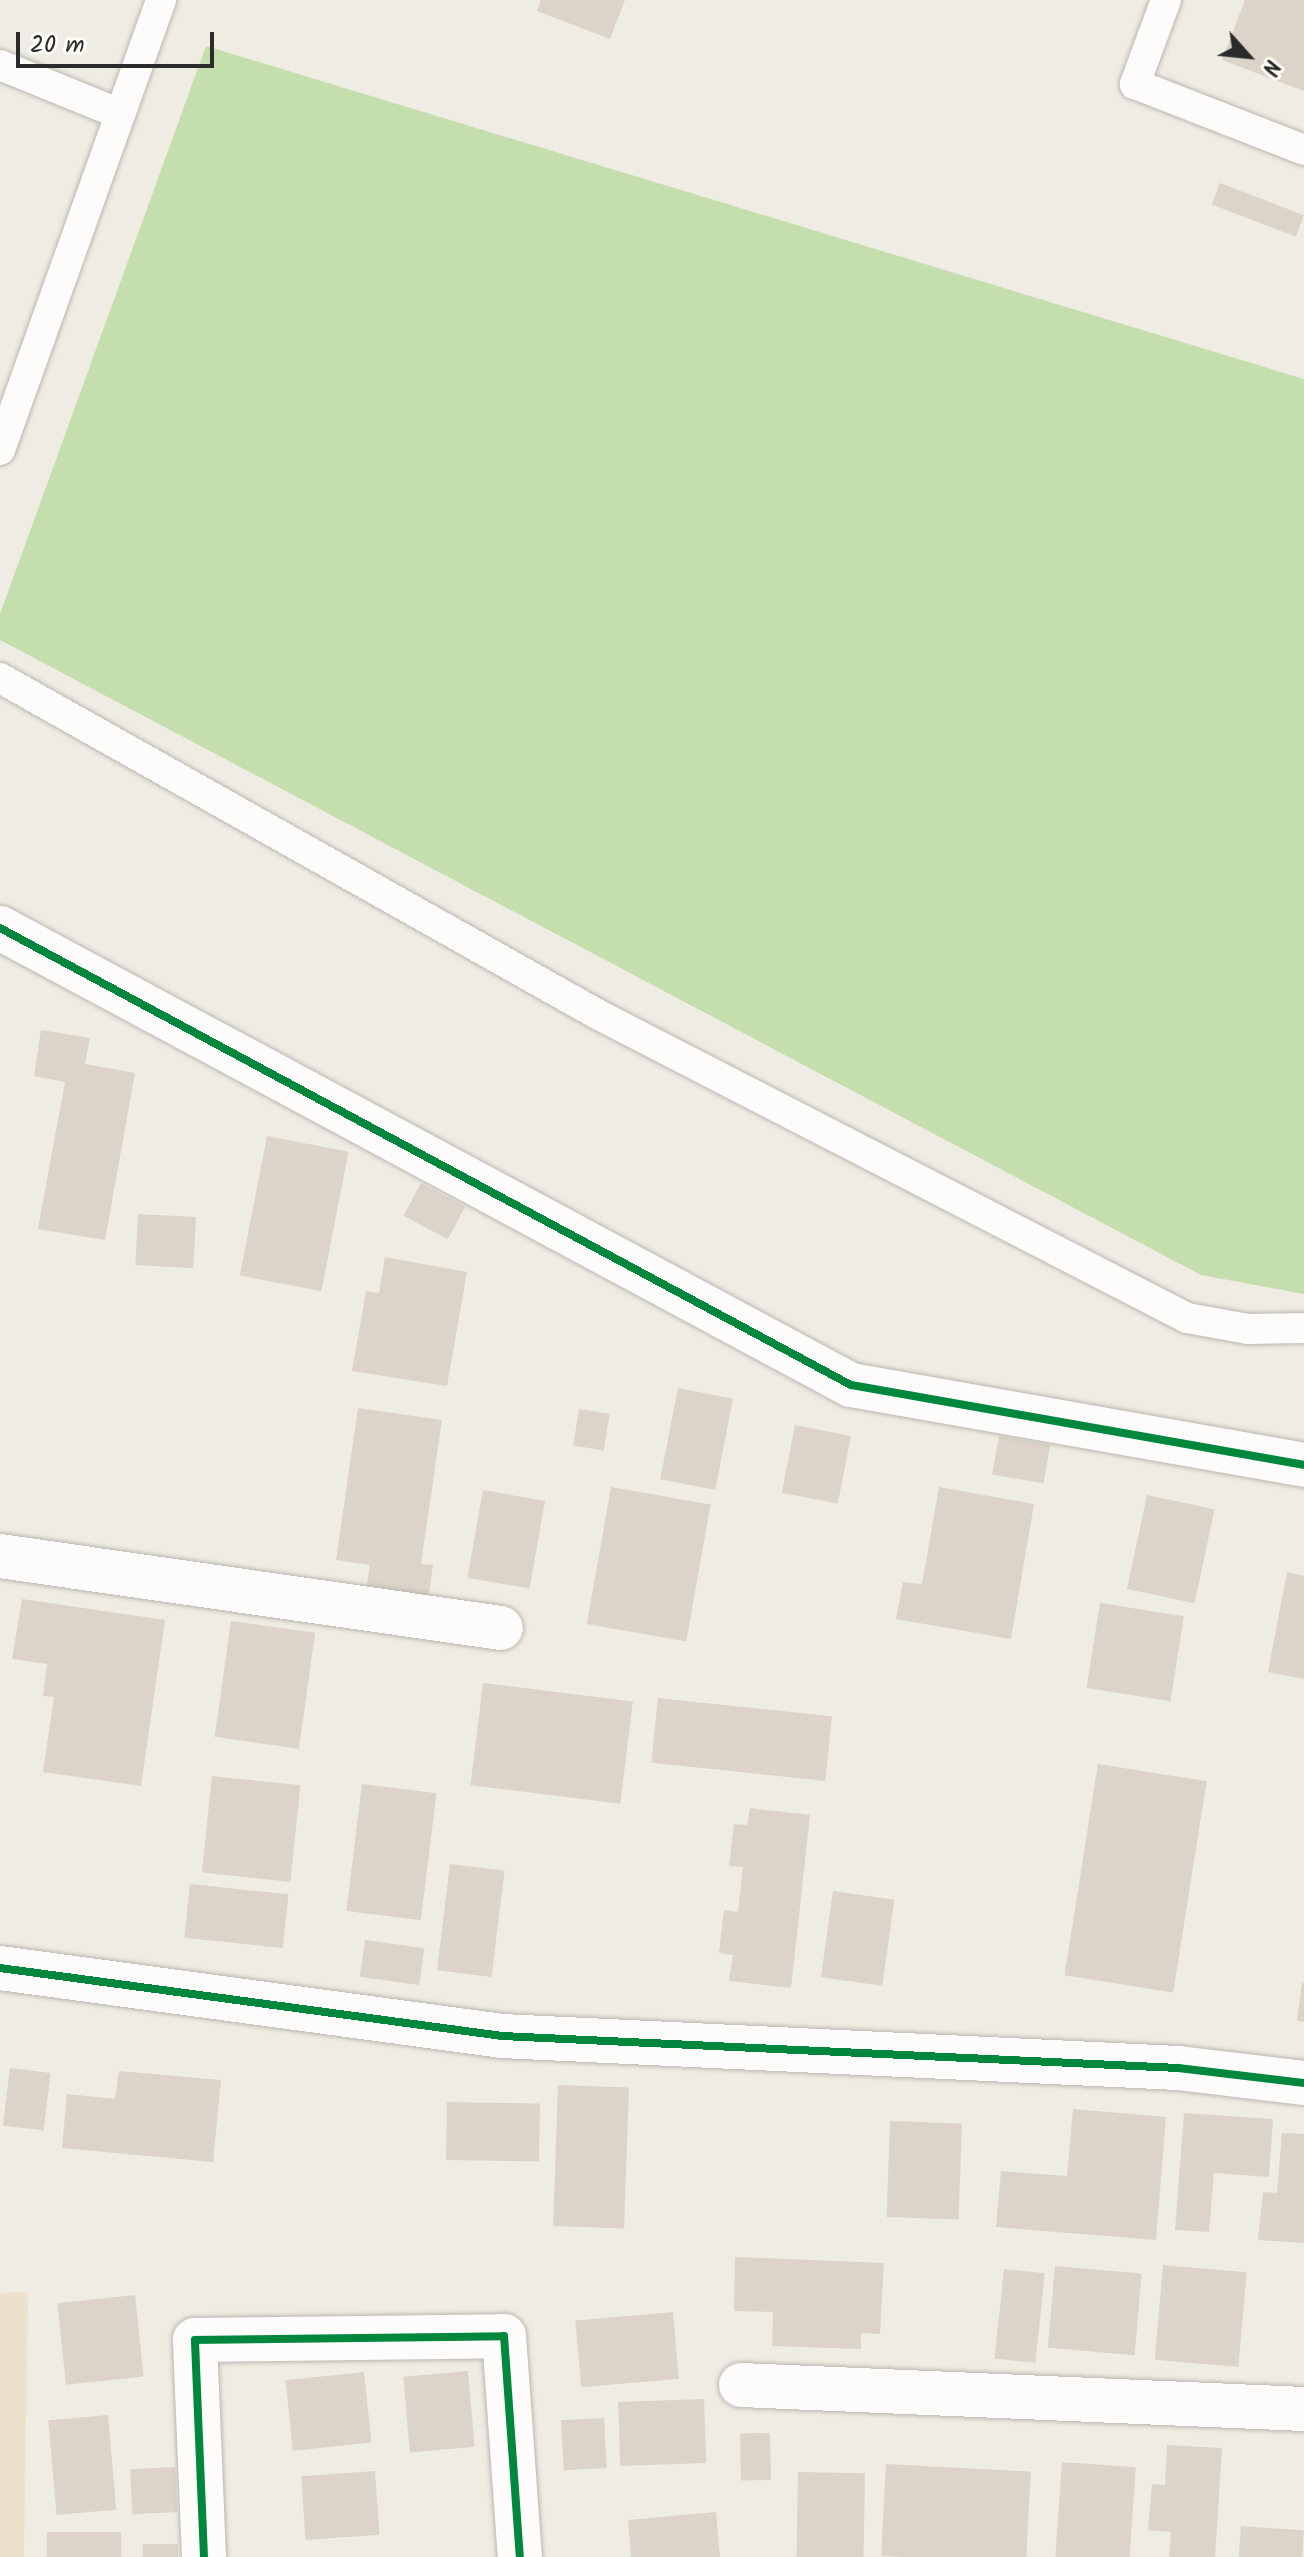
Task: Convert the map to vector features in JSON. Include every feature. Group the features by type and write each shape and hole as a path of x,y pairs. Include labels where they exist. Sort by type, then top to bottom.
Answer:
{"street":[{"path":"0,928 851,1385 1304,1465"},
{"path":"0,1556 501,1628"},
{"path":"0,1968 502,2036 1178,2068 1304,2083"},
{"path":"204,2557 195,2340 504,2336 520,2557"},
{"path":"741,2385 1304,2409"}],"lane":[{"path":"0,450 161,0"},
{"path":"1166,0 1135,84 1304,150"},
{"path":"0,65 120,114"},
{"path":"0,678 597,1014 1187,1318 1248,1329 1304,1328"}],"shaded area":[{"path":"28,2292 24,2557 0,2557 0,2293"}],"green space":[{"path":"206,46 1304,379 1304,1294 1201,1275 0,640 0,614"}],"building":[{"path":"541,0 625,0 610,39 537,11"},
{"path":"1245,0 1304,0 1304,91 1222,60"},
{"path":"1220,183 1304,215 1296,237 1212,204"},
{"path":"41,1030 90,1038 85,1064 135,1073 105,1240 38,1229 65,1082 34,1076"},
{"path":"267,1136 348,1152 321,1291 240,1275"},
{"path":"421,1183 465,1206 448,1239 404,1216"},
{"path":"138,1214 196,1217 193,1268 135,1265"},
{"path":"385,1257 467,1272 447,1386 352,1371 366,1291 379,1293"},
{"path":"678,1388 733,1399 715,1490 660,1479"},
{"path":"358,1408 442,1420 421,1564 433,1565 427,1606 365,1597 370,1565 336,1560"},
{"path":"579,1409 610,1414 604,1450 573,1446"},
{"path":"795,1425 851,1436 838,1504 782,1493"},
{"path":"999,1436 1050,1445 1043,1483 992,1474"},
{"path":"611,1487 710,1505 686,1641 587,1624"},
{"path":"939,1487 1034,1504 1011,1639 896,1619 903,1582 922,1584"},
{"path":"483,1490 545,1501 530,1589 468,1578"},
{"path":"1147,1495 1214,1509 1195,1603 1127,1589"},
{"path":"1287,1572 1304,1576 1304,1679 1268,1672"},
{"path":"22,1599 165,1620 141,1786 43,1772 54,1697 43,1696 47,1664 12,1659"},
{"path":"1100,1603 1184,1616 1171,1701 1087,1688"},
{"path":"231,1621 315,1633 299,1749 215,1737"},
{"path":"483,1683 633,1701 620,1804 470,1785"},
{"path":"658,1698 832,1716 825,1781 651,1763"},
{"path":"1098,1764 1207,1781 1173,1993 1065,1975"},
{"path":"212,1776 301,1785 290,1882 202,1872"},
{"path":"362,1784 436,1793 421,1920 346,1911"},
{"path":"750,1808 810,1815 791,1988 729,1981 733,1955 719,1953 724,1910 738,1912 743,1867 729,1866 734,1824 747,1825"},
{"path":"450,1864 505,1871 492,1977 437,1970"},
{"path":"190,1884 288,1894 283,1948 184,1938"},
{"path":"833,1891 894,1900 882,1986 821,1977"},
{"path":"365,1940 424,1948 419,1985 360,1977"},
{"path":"1304,1983 1304,2022 1297,2021"},
{"path":"10,2068 51,2073 44,2131 3,2126"},
{"path":"119,2071 221,2080 213,2162 62,2148 67,2094 115,2099"},
{"path":"558,2085 629,2087 624,2228 553,2226"},
{"path":"447,2102 540,2104 539,2162 446,2160"},
{"path":"1073,2109 1166,2117 1156,2240 996,2227 1001,2171 1067,2176"},
{"path":"1184,2113 1273,2119 1269,2177 1214,2173 1209,2232 1175,2230"},
{"path":"890,2121 962,2124 959,2219 887,2217"},
{"path":"1282,2133 1304,2134 1304,2243 1258,2240 1263,2192 1277,2193"},
{"path":"735,2257 884,2263 880,2334 861,2333 861,2349 772,2346 773,2312 734,2311"},
{"path":"1163,2265 1247,2272 1238,2367 1155,2360"},
{"path":"1055,2266 1142,2274 1135,2355 1048,2348"},
{"path":"1004,2269 1045,2273 1035,2363 995,2359"},
{"path":"135,2295 144,2377 66,2385 57,2303"},
{"path":"673,2312 679,2379 581,2387 575,2321"},
{"path":"468,2371 475,2447 410,2452 403,2377"},
{"path":"364,2372 371,2443 293,2451 285,2380"},
{"path":"704,2399 706,2463 620,2466 618,2402"},
{"path":"108,2415 116,2510 57,2515 48,2420"},
{"path":"604,2418 607,2468 564,2470 561,2420"},
{"path":"770,2433 771,2480 741,2481 740,2434"},
{"path":"1167,2445 1222,2448 1215,2557 1169,2557 1171,2532 1148,2530 1152,2484 1165,2485"},
{"path":"1062,2462 1136,2467 1130,2557 1055,2557"},
{"path":"886,2464 1031,2472 1026,2557 881,2556"},
{"path":"175,2467 177,2512 132,2514 130,2469"},
{"path":"375,2471 379,2535 306,2540 301,2476"},
{"path":"798,2472 865,2473 864,2557 797,2557"},
{"path":"716,2512 720,2557 631,2557 628,2520"},
{"path":"1241,2526 1304,2530 1302,2557 1239,2557"},
{"path":"47,2532 121,2532 121,2557 47,2557"},
{"path":"143,2544 178,2544 178,2557 143,2557"}],"cycle path":[{"path":"0,928 851,1385 1304,1465"},
{"path":"0,1968 502,2036 1178,2068 1304,2083"},
{"path":"204,2557 195,2340 504,2336 520,2557"}]}
